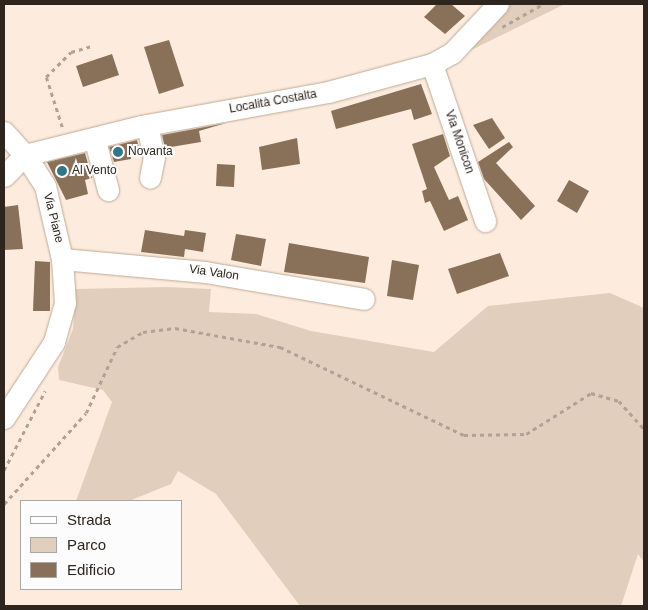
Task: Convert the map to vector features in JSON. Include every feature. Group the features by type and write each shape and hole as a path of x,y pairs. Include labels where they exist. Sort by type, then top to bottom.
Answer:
{"street":[{"name":"Località Costalta","path":"12,162 95,141 147,125 328,92 432,64 452,53 498,4"},
{"name":"Via Monicon","path":"432,64 485,221"},
{"path":"147,125 154,157 150,178"},
{"name":"Via Piane","path":"4,132 12,162 44,186 62,233 61,323 35,376 4,418"},
{"path":"95,141 108,190"},
{"name":"Via Valon","path":"62,259 205,272 364,300"}],"path":[{"path":"57,150 62,129 46,77 71,52 92,46"},
{"path":"4,504 86,413 117,347 143,332 175,328 280,347 464,435 526,434 591,393 618,401 644,429"},
{"path":"4,470 46,387"}],"green space":[{"path":"505,4 565,4 463,54"},
{"path":"167,287 211,289 209,312 256,314 311,331 434,352 488,306 610,293 644,308 644,562 638,554 621,606 300,606 216,494 178,471 171,484 131,500 76,500 112,402 103,390 59,380 58,367 73,329 76,289"}],"building":[{"path":"437,4 451,4 465,16 445,34 424,17"},
{"path":"169,40 184,86 159,94 144,47"},
{"path":"112,54 119,75 83,87 76,66"},
{"path":"421,84 432,114 414,120 411,109 336,129 331,111"},
{"path":"492,118 505,138 489,149 473,125"},
{"path":"226,123 199,131 201,142 165,148 162,135"},
{"path":"443,134 450,156 434,167 449,200 458,196 468,220 444,231 430,201 425,203 422,191 427,189 412,144"},
{"path":"297,138 300,164 262,170 259,147"},
{"path":"137,140 140,152 131,153 131,159 114,162 109,147"},
{"path":"509,142 513,147 496,163 535,206 521,220 484,179 478,162"},
{"path":"85,153 92,178 85,180 88,194 66,200 47,162"},
{"path":"217,164 235,165 234,187 216,186"},
{"path":"569,180 589,191 577,213 557,201"},
{"path":"18,205 23,249 4,250 4,207"},
{"path":"145,230 184,236 185,230 206,233 203,252 185,249 184,257 141,252"},
{"path":"236,234 266,239 261,266 231,260"},
{"path":"289,243 369,257 365,283 284,272"},
{"path":"500,253 509,276 457,294 448,269"},
{"path":"392,260 419,265 413,300 387,296"},
{"path":"35,261 50,262 50,311 33,311"}],"place":[{"name":"Novanta","path":"118,152"},
{"name":"Al Vento","path":"62,171"}]}
